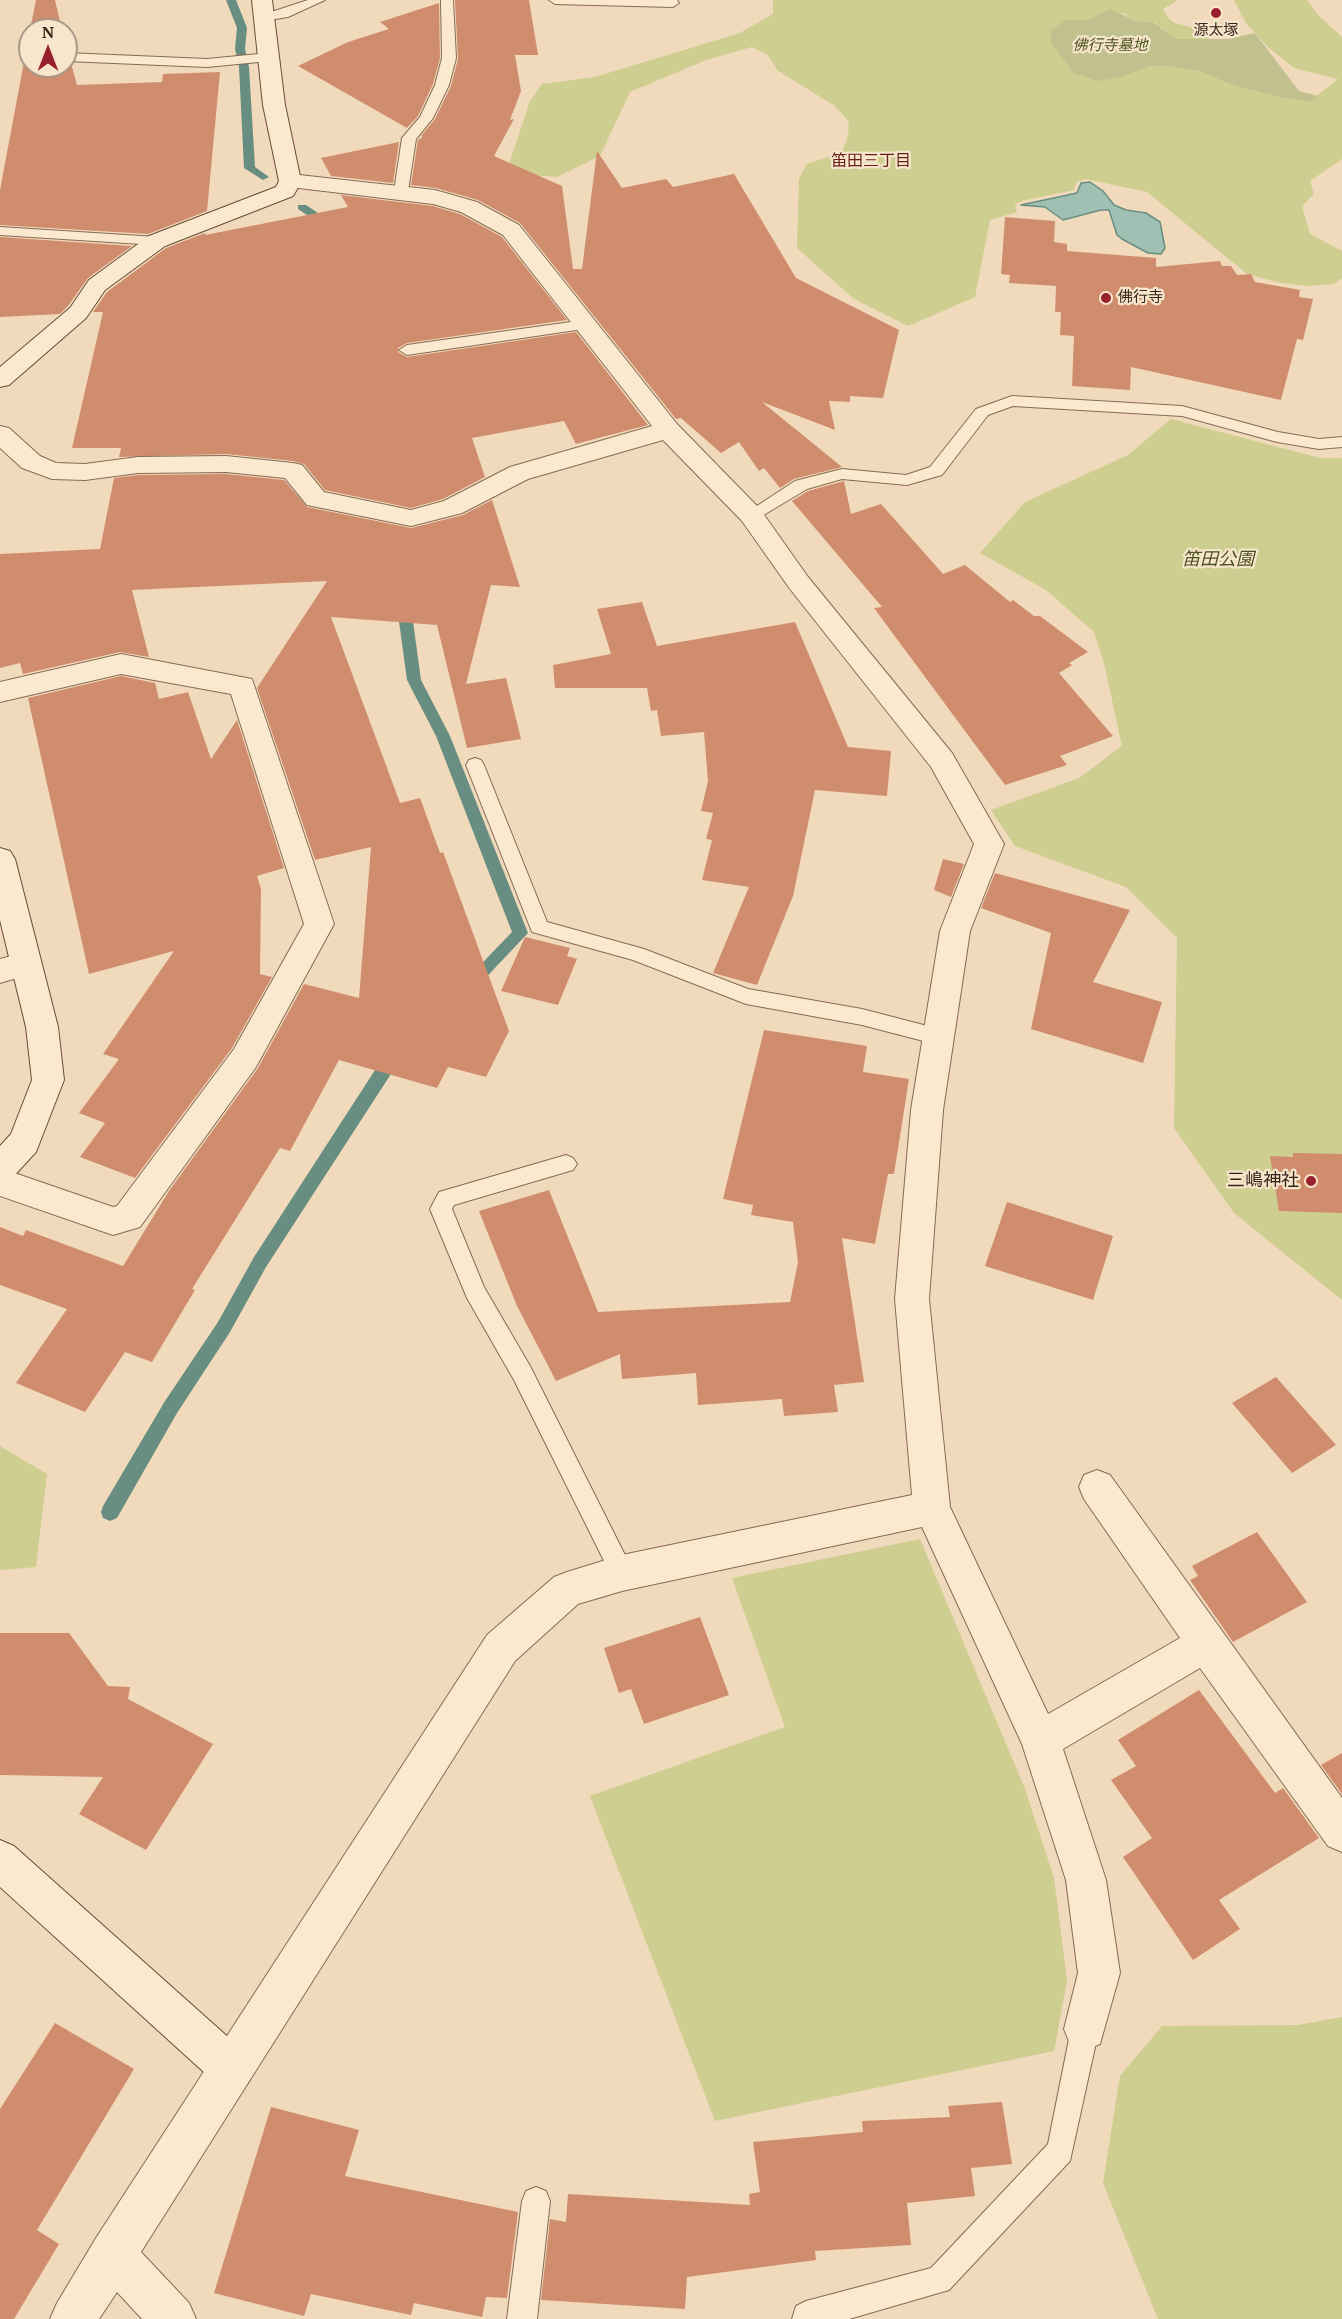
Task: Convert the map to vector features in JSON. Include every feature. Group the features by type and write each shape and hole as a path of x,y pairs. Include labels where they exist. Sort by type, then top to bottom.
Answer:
{"street":[{"path":"0,380 78,313 97,285 156,241 285,191 290,181 274,105 263,9"},
{"path":"290,181 435,197 469,207 511,230 668,430 751,515 799,582 942,760 989,844 955,931 927,1110 912,1299 932,1508 1040,1740 1086,1881 1099,1973 1085,2030"},
{"path":"0,434 31,462 52,471 86,472 138,465 226,464 293,471 316,499 411,518 453,507 519,473 668,430"},
{"path":"0,692 121,664 242,686 319,924 245,1058 128,1217 113,1221 0,1182"},
{"path":"0,859 13,967 42,1027 48,1080 24,1142 0,1168"},
{"path":"1098,1487 1206,1644 1342,1832"},
{"path":"73,2319 112,2254 501,1648 567,1590 622,1573 932,1508"},
{"path":"1040,1740 1206,1644"},
{"path":"0,1860 232,2069"},
{"path":"112,2254 172,2319"}],"lane":[{"path":"263,9 288,13 319,0"},
{"path":"401,192 409,138 426,118 442,85 449,58 447,0"},
{"path":"555,0 673,3"},
{"path":"78,58 207,63 269,57"},
{"path":"0,231 156,241"},
{"path":"407,350 585,325"},
{"path":"751,515 801,485 842,474 907,480 936,471 982,412 1012,401 1182,411 1276,437 1318,444 1342,442"},
{"path":"475,765 539,927 637,954 746,996 862,1017 939,1037"},
{"path":"566,1164 447,1198 441,1209 475,1291 522,1373 622,1573"},
{"path":"807,2319 806,2316 939,2280 1060,2151 1085,2030"},
{"path":"522,2319 536,2201"}],"green space":[{"path":"773,0 1178,0 1163,9 1168,18 1175,23 1210,33 1207,39 1176,39 1154,22 1136,21 1123,13 1098,16 1087,20 1065,20 1138,70 1151,66 1171,66 1202,72 1251,89 1309,102 1338,79 1294,68 1269,48 1246,23 1234,0 1307,0 1318,15 1342,37 1342,159 1310,181 1314,194 1302,206 1310,234 1342,251 1342,278 1334,284 1307,286 1281,283 1247,274 1147,192 1086,179 1077,182 1074,190 1022,201 1015,204 1017,212 990,220 975,297 908,326 854,299 797,248 799,179 807,164 842,152 848,136 849,122 835,106 777,70 768,55 752,47 706,60 630,92 600,156 557,177 506,173 530,101 542,84 595,77 740,33 773,14"},
{"name":"佛行寺墓地","path":"1111,9 1136,21 1153,22 1176,39 1228,39 1255,33 1299,91 1318,96 1310,102 1280,97 1230,84 1202,72 1171,66 1151,66 1117,78 1097,81 1074,73 1050,42 1051,31 1065,20 1087,20"},
{"name":"笛田公園","path":"1171,419 1320,458 1342,458 1342,1300 1234,1213 1174,1128 1177,938 1126,887 1015,846 991,810 1079,778 1122,746 1104,663 1094,632 1046,590 980,553 1025,502 1128,455"},
{"path":"0,1446 47,1474 36,1567 0,1570"},
{"path":"920,1539 1025,1789 1054,1878 1067,1981 1054,2051 715,2121 590,1796 785,1727 732,1578"},
{"path":"1342,2017 1342,2319 1158,2319 1103,2183 1120,2076 1162,2026 1298,2025"}],"shaded area":[{"path":"1090,182 1103,191 1114,205 1126,210 1146,213 1160,222 1165,248 1161,254 1148,253 1117,235 1109,210 1063,220 1045,207 1021,205 1077,193 1081,183"}],"building":[{"path":"36,0 55,0 59,18 32,18"},
{"path":"455,0 529,0 538,55 515,55 521,91 510,120 514,119 494,156 562,186 573,269 582,269 597,151 622,188 666,179 673,187 734,174 796,278 899,330 883,398 850,396 850,402 829,401 835,430 762,402 842,467 794,479 780,488 764,468 759,471 739,442 721,453 681,418 676,419 520,223 478,200 436,188 411,185 418,140 423,137 421,136 435,119 451,86 458,59"},
{"path":"439,3 440,58 433,84 418,116 407,128 298,66 348,42 389,29 380,22"},
{"path":"220,72 207,211 148,234 0,225 0,190 21,78 75,78 77,85 162,82 163,74"},
{"path":"399,142 393,183 331,176 321,158"},
{"path":"341,195 433,206 460,214 502,237 567,320 407,343 398,348 398,352 407,357 576,332 648,425 576,444 564,421 472,438 485,477 443,499 411,508 325,490 304,464 293,461 226,454 119,457 121,448 72,448 103,312 93,312 107,292 166,248 205,233 205,235 348,207"},
{"path":"1005,217 1055,221 1054,242 1067,244 1067,251 1156,258 1156,267 1220,261 1222,266 1231,266 1237,275 1251,274 1255,282 1300,290 1299,297 1313,299 1303,340 1297,339 1281,400 1131,367 1130,390 1072,386 1074,336 1060,335 1061,312 1055,312 1056,286 1009,283 1010,275 1001,274"},
{"path":"0,237 132,246 88,278 60,314 0,317"},
{"path":"226,474 284,480 307,507 411,528 463,515 492,500 520,587 491,585 466,684 506,678 521,739 467,748 437,625 331,617 400,803 420,798 440,853 443,852 509,1031 486,1077 448,1067 437,1088 339,1060 290,1151 280,1148 192,1289 195,1290 152,1362 125,1352 85,1412 16,1383 67,1309 0,1285 0,1227 23,1236 26,1230 123,1266 169,1191 258,1068 304,984 359,998 371,847 315,860 257,688 327,581 132,590 149,657 120,652 23,674 20,663 0,668 0,554 100,549 114,478 138,475"},
{"path":"844,481 851,514 881,504 943,574 965,565 1010,602 1013,600 1034,616 1040,616 1088,652 1069,663 1072,665 1059,673 1113,736 1060,756 1067,765 1005,785 874,608 882,607 792,501 808,491"},
{"path":"642,602 657,646 795,622 848,747 891,751 887,796 815,790 793,896 757,985 713,973 749,887 702,880 712,840 706,839 713,813 701,811 708,781 704,732 661,736 657,710 651,711 647,688 555,688 553,665 611,654 597,609"},
{"path":"121,676 155,683 159,699 188,692 211,759 237,720 284,868 257,876 261,889 260,974 272,977 232,1048 135,1178 80,1157 105,1123 79,1113 119,1059 103,1054 174,951 89,974 28,698"},
{"path":"943,859 964,864 951,897 934,890"},
{"path":"995,873 1130,910 1093,982 1162,1002 1143,1063 1031,1029 1051,933 981,908"},
{"path":"525,937 570,948 567,956 577,959 558,1005 501,991"},
{"path":"764,1030 867,1046 863,1072 909,1079 894,1174 888,1174 875,1244 842,1238 864,1382 834,1385 838,1412 784,1416 782,1399 698,1405 696,1373 622,1379 620,1354 556,1381 517,1306 479,1211 549,1190 598,1312 790,1302 798,1262 793,1222 751,1215 753,1205 723,1199"},
{"path":"1293,1153 1342,1154 1342,1213 1279,1211 1270,1156 1293,1157"},
{"path":"1007,1202 1113,1236 1093,1300 985,1266"},
{"path":"1276,1377 1336,1445 1292,1473 1232,1403"},
{"path":"1257,1532 1307,1602 1233,1642 1190,1580 1198,1576 1192,1566"},
{"path":"700,1617 729,1695 644,1724 631,1689 619,1693 604,1648"},
{"path":"0,1633 69,1633 108,1686 130,1687 128,1699 213,1744 146,1850 79,1814 103,1777 0,1775"},
{"path":"1199,1690 1275,1793 1283,1788 1319,1838 1219,1900 1240,1929 1193,1960 1123,1857 1152,1838 1111,1780 1136,1766 1118,1740"},
{"path":"1342,1753 1342,1794 1321,1765"},
{"path":"55,2023 134,2069 37,2230 59,2244 14,2319 0,2319 0,2109"},
{"path":"1002,2102 1012,2164 971,2168 975,2196 907,2203 911,2245 815,2251 816,2260 687,2277 685,2309 541,2300 550,2219 566,2222 568,2194 750,2205 749,2194 760,2192 753,2142 863,2132 862,2121 950,2117 948,2106"},
{"path":"271,2107 359,2130 345,2176 518,2212 507,2298 486,2297 482,2317 414,2303 411,2315 311,2294 304,2316 214,2293"}],"waterway":[{"path":"231,0 242,28 240,49 244,67 250,168 263,177"},
{"path":"302,207 317,217 325,231"},
{"path":"409,602 405,614 414,680 443,736 520,933 471,984"},
{"path":"110,1512 171,1407 224,1327 260,1262 351,1125 394,1055"}],"place":[{"name":"源太塚","path":"1216,13"},
{"name":"佛行寺","path":"1106,298"},
{"name":"三嶋神社","path":"1311,1181"}],"district":[{"name":"笛田三丁目","path":"871,161"}]}
